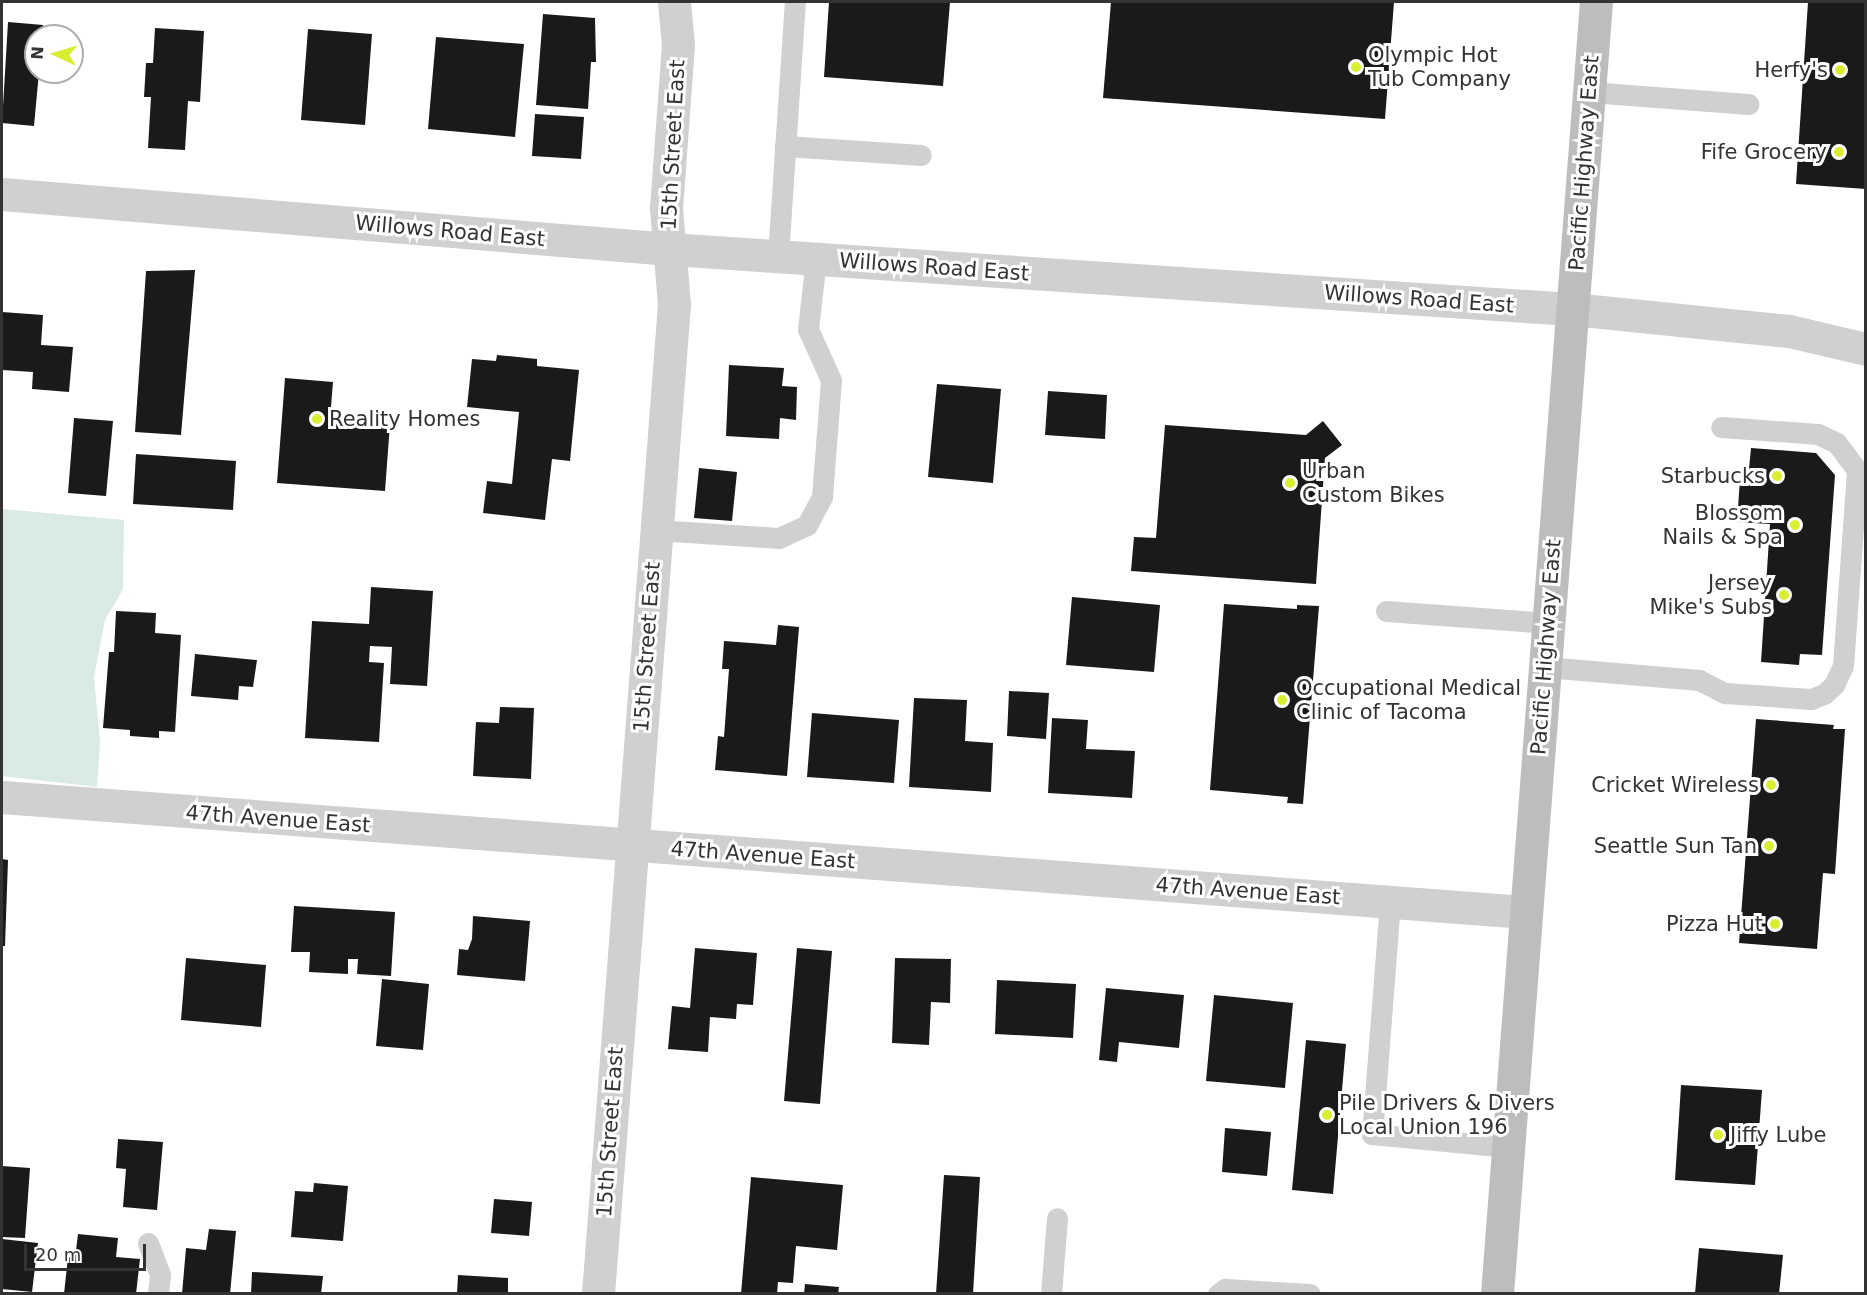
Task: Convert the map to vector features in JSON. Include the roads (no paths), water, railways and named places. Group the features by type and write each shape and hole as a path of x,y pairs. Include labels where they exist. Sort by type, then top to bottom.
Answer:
{"main road":[{"name":"Pacific Highway East","path":"1497,1293 1596,2"}],"street":[{"name":"15th Street East","path":"598,1293 674,304 667,194 679,5"},
{"name":"Willows Road East","path":"2,194 670,249 1572,309 1789,331 1866,349"},
{"name":"47th Avenue East","path":"2,797 1525,912"}],"lane":[{"path":"778,256 795,2"},
{"path":"1589,92 1749,104"},
{"path":"785,146 921,155"},
{"path":"656,531 779,538 807,525 822,497 831,380 808,329 816,259"},
{"path":"1545,667 1699,680 1725,693 1811,699 1824,694 1834,685 1843,666 1857,470 1850,457 1837,443 1818,434 1721,427"},
{"path":"1386,611 1548,623"},
{"path":"1390,902 1372,1134 1508,1147"},
{"path":"1051,1293 1056,1218"},
{"path":"148,1243 160,1275 158,1293"},
{"path":"1218,1293 1226,1289 1310,1293"}],"place":[{"name":"Olympic Hot Tub Company","path":"1356,67"},
{"name":"Herfy's","path":"1840,70"},
{"name":"Fife Grocery","path":"1839,152"},
{"name":"Reality Homes","path":"317,419"},
{"name":"Starbucks","path":"1777,476"},
{"name":"Urban Custom Bikes","path":"1290,483"},
{"name":"Blossom Nails & Spa","path":"1795,525"},
{"name":"Jersey Mike's Subs","path":"1784,595"},
{"name":"Occupational Medical Clinic of Tacoma","path":"1282,700"},
{"name":"Cricket Wireless","path":"1771,785"},
{"name":"Seattle Sun Tan","path":"1769,846"},
{"name":"Pizza Hut","path":"1775,924"},
{"name":"Pile Drivers & Divers Local Union 196","path":"1327,1115"},
{"name":"Jiffy Lube","path":"1718,1135"}]}
